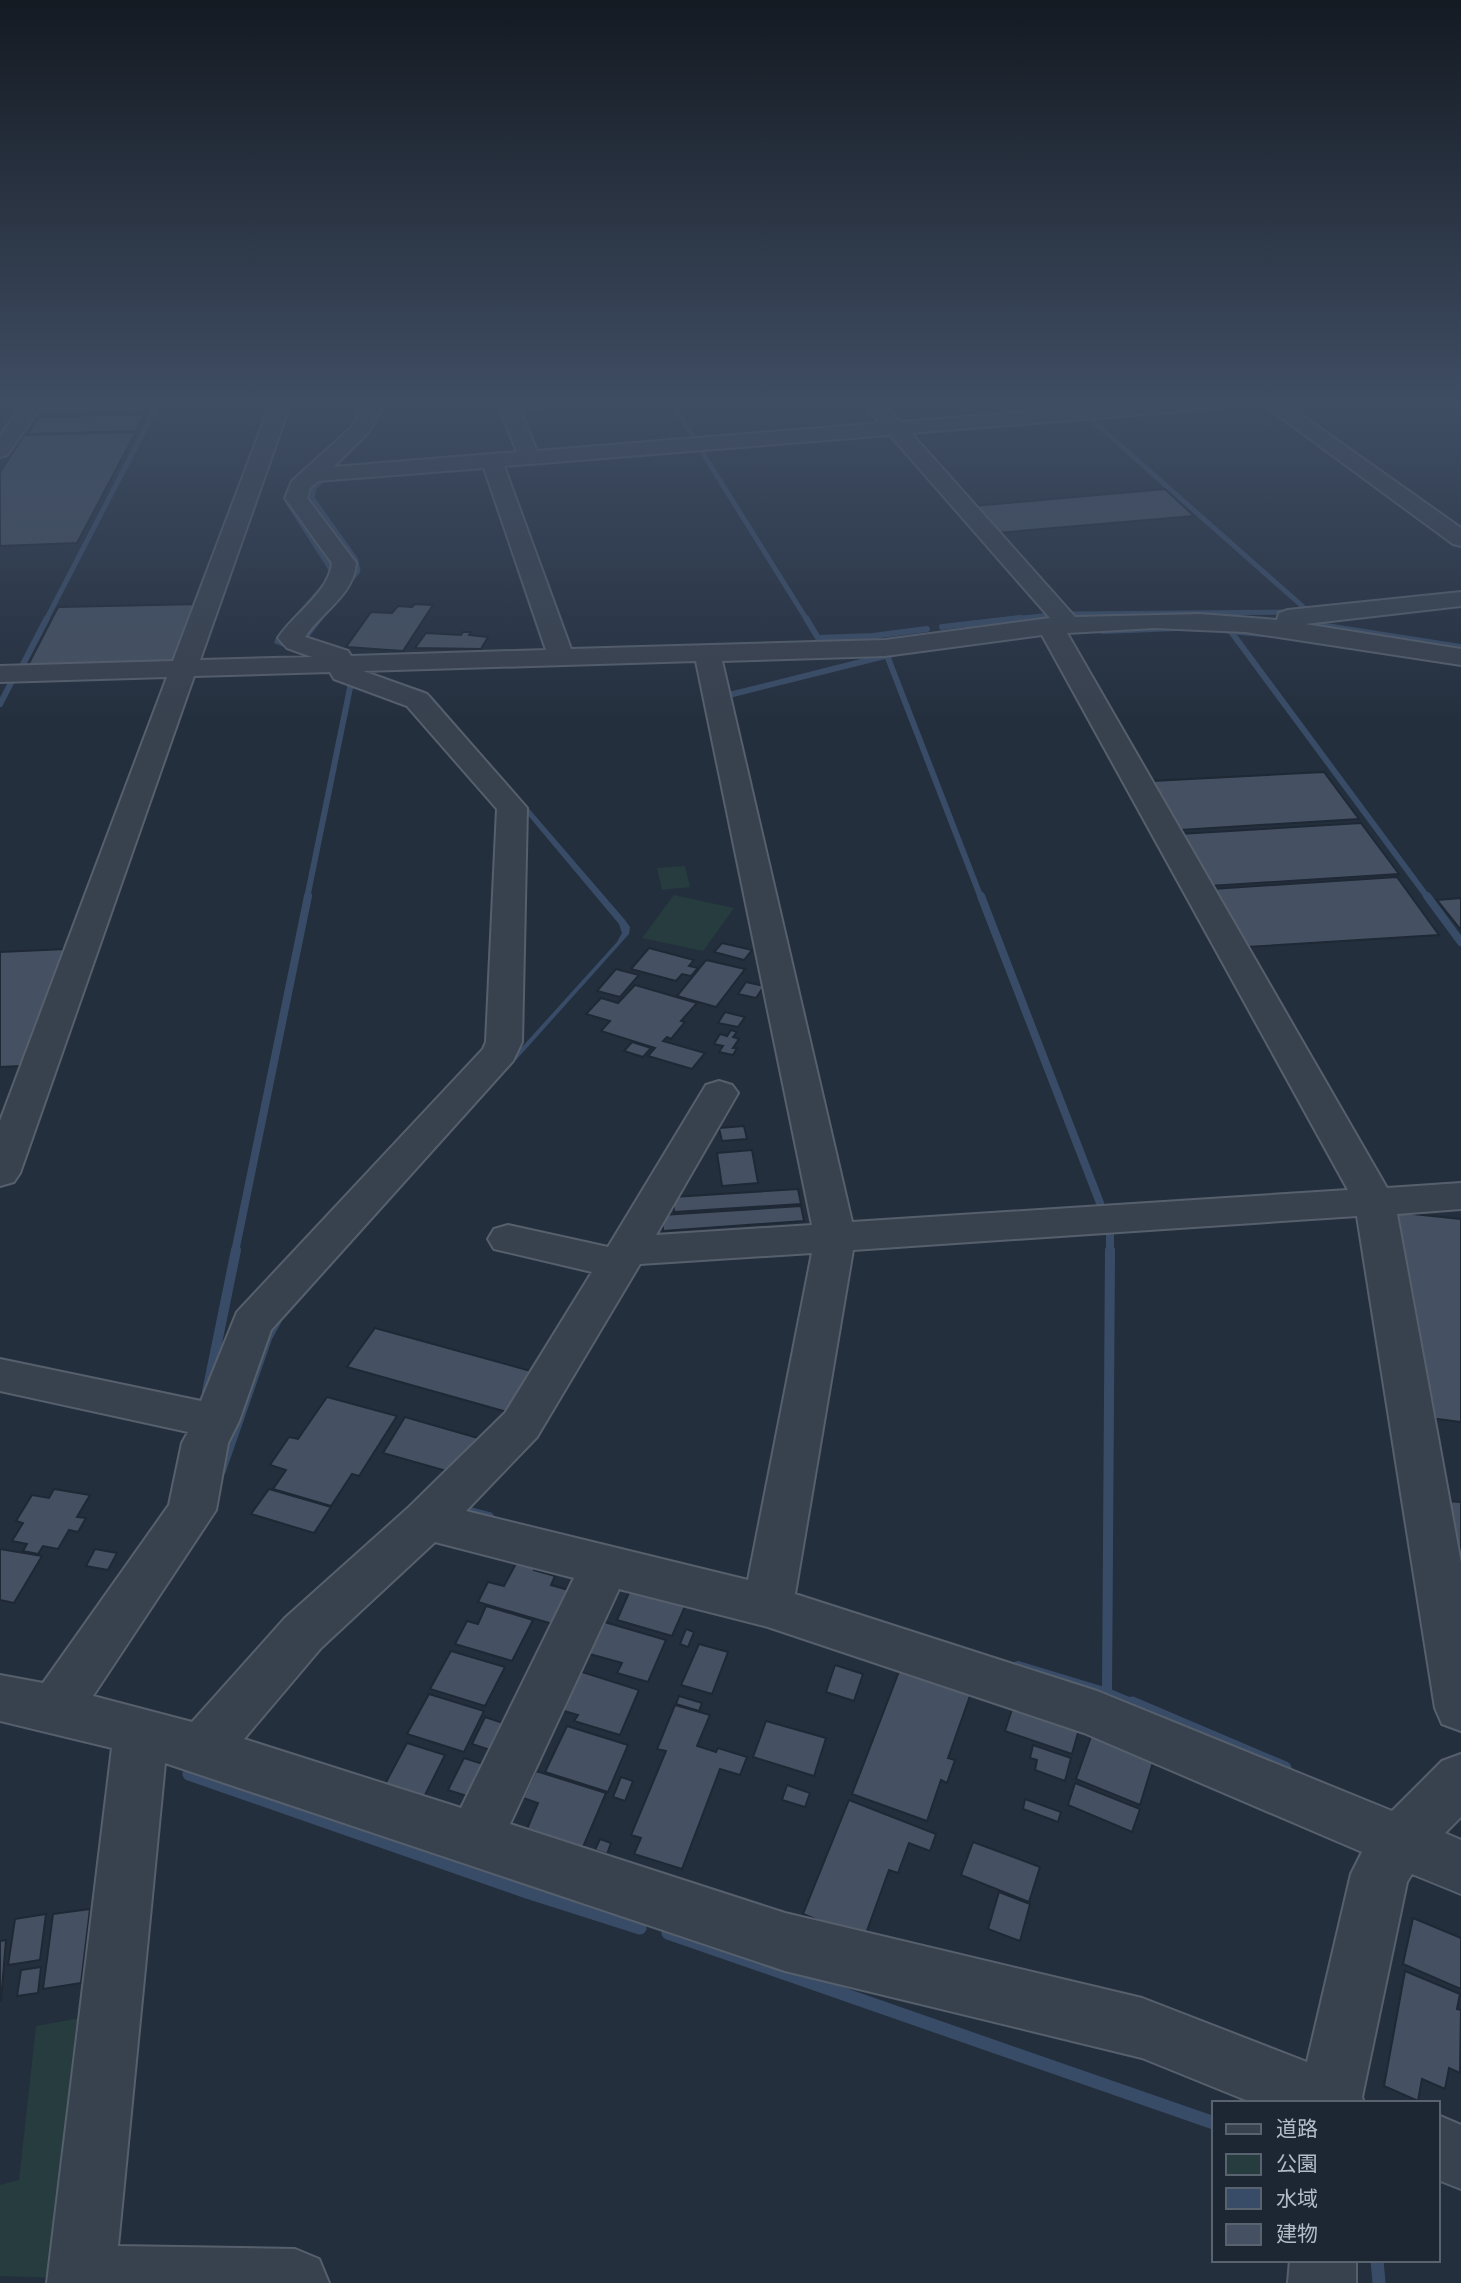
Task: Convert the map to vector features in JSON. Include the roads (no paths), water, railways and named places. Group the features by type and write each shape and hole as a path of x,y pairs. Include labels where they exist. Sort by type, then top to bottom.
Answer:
{"street":[{"path":"0,1172 242,509"},
{"path":"55,1709 192,1510 205,1443 216,1421 252,1323 500,1053 504,1042 512,808 418,700 338,664 291,638 339,582 345,569 344,563 304,509"},
{"path":"509,509 561,657"},
{"path":"962,509 1060,626 1375,1202 1461,1708"},
{"path":"1419,509 1461,539"},
{"path":"1245,624 1337,611 1461,599"},
{"path":"0,674 885,648 1060,626 1182,621 1245,624 1450,663"},
{"path":"706,653 835,1238 770,1596"},
{"path":"202,1749 303,1633 426,1521 521,1425 719,1093"},
{"path":"508,1239 622,1257 835,1238 1461,1196"},
{"path":"0,1375 216,1421"},
{"path":"426,1521 605,1566 770,1596 1097,1714 1461,1867"},
{"path":"474,1841 605,1566"},
{"path":"0,1698 55,1709 202,1749 785,1942 1142,2028 1328,2101"},
{"path":"141,1733 82,2281 295,2283"},
{"path":"1331,2101 1380,1874 1400,1841 1461,1779"},
{"path":"1440,2148 1461,2157"},
{"path":"1322,2283 1323,2262"}],"water":[{"path":"289,509 294,509 333,566 333,576 279,641 284,646 423,690 431,695 630,927 629,934 282,1321 272,1339 225,1474 216,1473 264,1339 276,1319 617,942 622,933 619,924 438,708 274,643 276,637 325,581 329,571"}],"waterway":[{"path":"46,620 104,509"},
{"path":"319,509 356,560 358,571 319,620"},
{"path":"737,509 807,620"},
{"path":"1192,509 1309,612"},
{"path":"1069,614 1291,612"},
{"path":"1005,620 1050,615"},
{"path":"20,670 47,618"},
{"path":"307,635 320,618"},
{"path":"806,618 818,638 873,636 927,629"},
{"path":"942,627 1021,618"},
{"path":"1317,619 1326,626 1461,647"},
{"path":"1103,631 1177,628"},
{"path":"1229,631 1264,634"},
{"path":"1232,633 1428,898"},
{"path":"729,695 893,654"},
{"path":"888,658 981,898"},
{"path":"0,704 13,679"},
{"path":"307,898 351,683"},
{"path":"235,1252 308,896"},
{"path":"981,896 1100,1203"},
{"path":"1427,896 1461,942"},
{"path":"1110,1233 1110,1250"},
{"path":"207,1392 236,1250"},
{"path":"1107,1693 1110,1250"},
{"path":"460,1506 458,1509 489,1517"},
{"path":"1018,1666 1107,1693"},
{"path":"1107,1693 1136,1705"},
{"path":"1132,1703 1285,1768"},
{"path":"189,1774 527,1892 640,1928"},
{"path":"668,1933 1212,2122"},
{"path":"1377,2262 1379,2283"}]}
